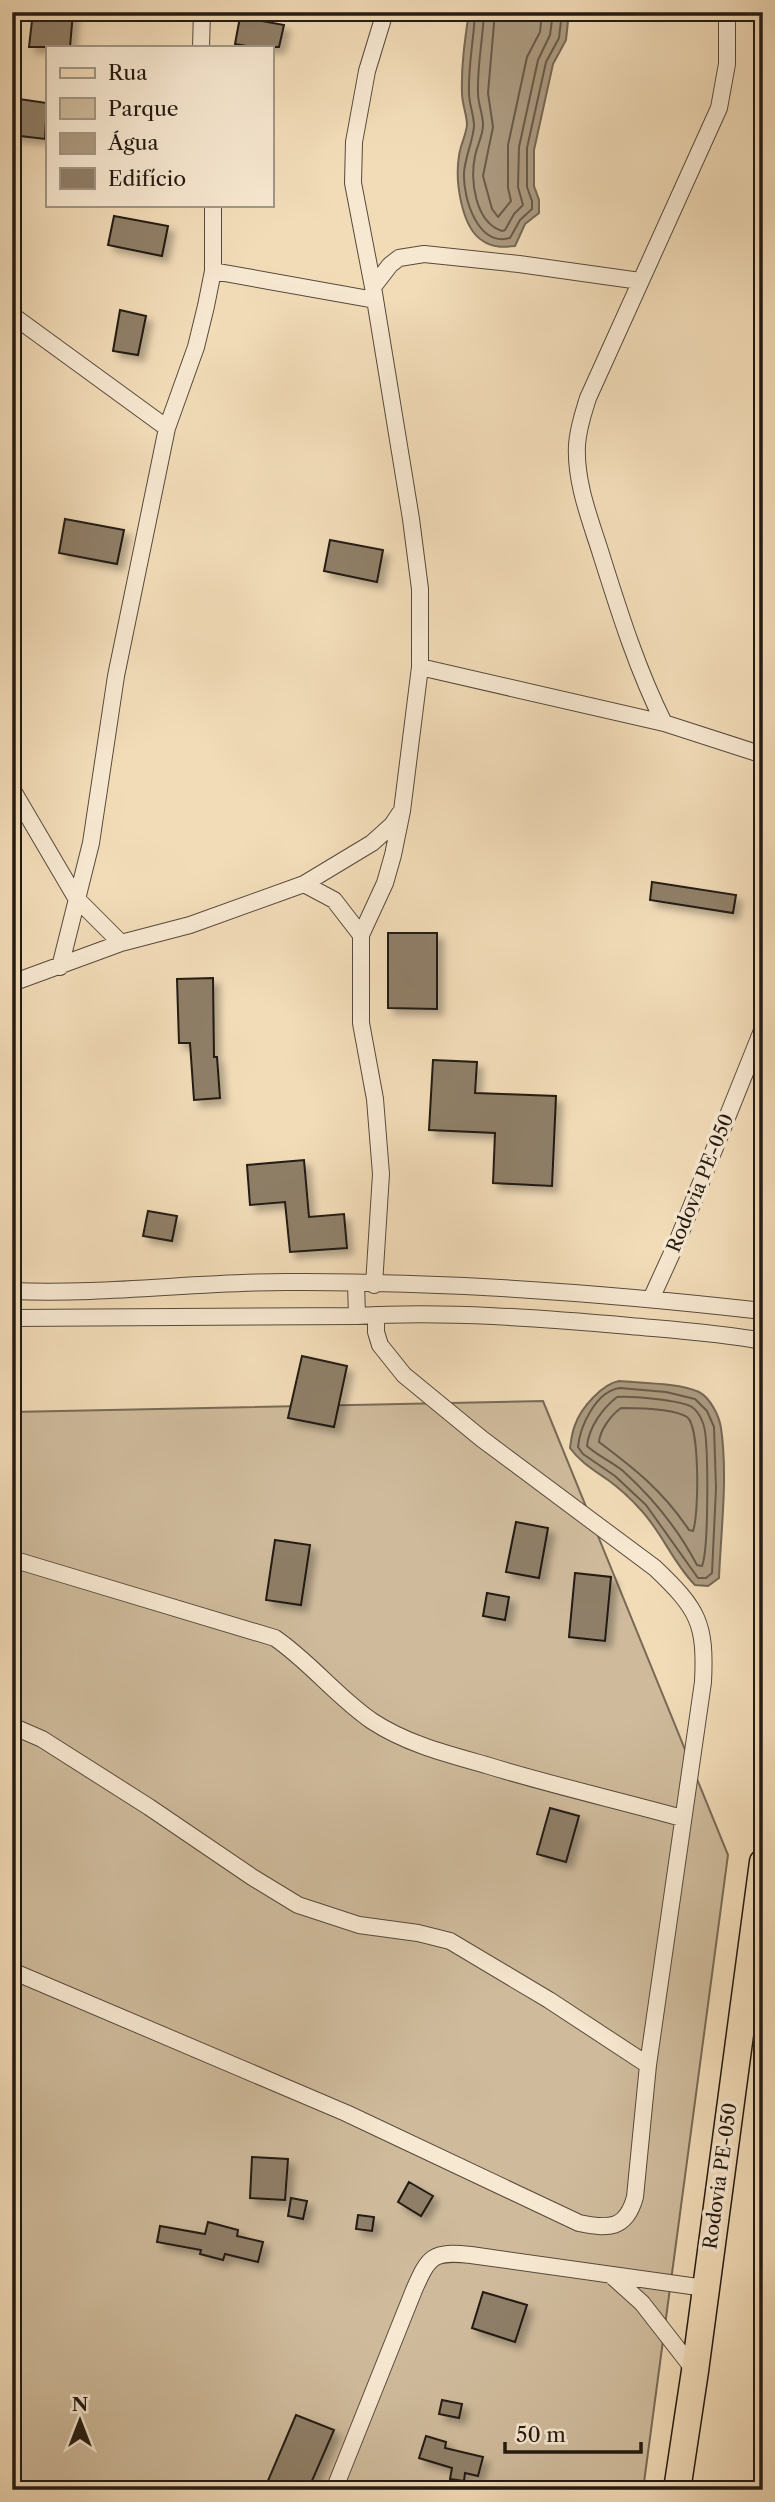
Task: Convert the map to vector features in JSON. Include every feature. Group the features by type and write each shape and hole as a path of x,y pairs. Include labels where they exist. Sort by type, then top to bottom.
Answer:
{"main road":[{"name":"Rodovia PE-050","path":"677,2490 763,1862"}],"street":[{"path":"201,46 202,12"},
{"path":"374,1285 382,1174 374,1099 361,1023 361,935 385,883 402,811 420,667 420,589 374,294 356,203 353,160 367,71 385,12"},
{"path":"664,723 648,690 619,611 583,496 578,468 579,425 588,398 719,108 727,64 727,12"},
{"path":"60,967 91,843 116,676 167,428 196,347 213,271 213,206"},
{"path":"374,294 390,265 399,258 425,254 640,281"},
{"path":"213,271 374,294"},
{"path":"12,315 167,428"},
{"path":"420,667 664,723 763,755"},
{"path":"12,789 76,898 121,943"},
{"path":"12,983 121,943 190,925 304,884 372,843 392,825 402,811"},
{"path":"304,884 334,900 361,935"},
{"name":"Rodovia PE-050","path":"651,1299 677,1242 763,1028"},
{"path":"12,1291 287,1282 356,1283 651,1299 760,1311 758,1341 524,1317 394,1313 357,1316 12,1318"},
{"path":"356,1283 357,1316"},
{"path":"393,1284 394,1313"},
{"path":"677,1331 681,1302"},
{"path":"12,1971 346,2113 579,2223 605,2229 631,2213 635,2197 648,2065 703,1682 705,1651 702,1633 691,1606 655,1568 482,1439 404,1375 380,1345 376,1332 376,1315"},
{"path":"12,1559 275,1638 373,1721 419,1745 682,1818"},
{"path":"12,1726 42,1739 298,1905 359,1925 418,1933 450,1941 549,2000 648,2065"},
{"path":"334,2490 427,2262 444,2254 459,2254 705,2288"},
{"path":"612,2276 642,2303 695,2371"}],"green space":[{"path":"543,1401 728,1855 643,2490 12,2490 12,1412"}],"water":[{"path":"469,12 569,12 566,40 553,64 534,150 534,186 539,200 539,213 525,224 515,246 495,246 475,235 461,203 458,166 467,125 462,83"},
{"path":"619,1381 691,1389 703,1395 716,1412 723,1447 723,1503 719,1578 708,1586 695,1585 640,1509 570,1448 575,1425 587,1404 599,1392"}],"building":[{"path":"33,12 73,12 70,46 29,47"},
{"path":"240,17 284,25 279,47 235,44"},
{"path":"12,98 46,103 45,139 12,135"},
{"path":"114,216 168,226 162,256 108,245"},
{"path":"120,310 146,316 138,355 113,351"},
{"path":"65,519 124,530 117,564 59,553"},
{"path":"330,540 383,550 377,582 324,571"},
{"path":"652,882 736,895 733,913 650,900"},
{"path":"388,933 437,933 437,1009 388,1008"},
{"path":"213,978 214,1057 217,1057 220,1098 194,1100 190,1043 179,1043 177,979"},
{"path":"433,1060 477,1062 475,1093 556,1096 552,1186 493,1183 495,1133 429,1130"},
{"path":"304,1160 309,1217 344,1214 347,1248 290,1252 285,1202 250,1205 247,1165"},
{"path":"148,1211 177,1216 172,1241 143,1236"},
{"path":"302,1356 347,1366 334,1427 288,1418"},
{"path":"516,1522 548,1528 539,1578 506,1572"},
{"path":"275,1540 310,1545 301,1605 266,1600"},
{"path":"575,1573 611,1577 605,1641 569,1637"},
{"path":"487,1593 509,1597 505,1620 483,1616"},
{"path":"550,1808 579,1816 566,1862 537,1854"},
{"path":"252,2157 288,2159 285,2200 250,2198"},
{"path":"409,2182 433,2196 421,2216 398,2202"},
{"path":"291,2198 307,2201 303,2219 288,2216"},
{"path":"358,2215 374,2217 372,2231 356,2229"},
{"path":"208,2222 238,2230 237,2236 263,2242 258,2262 225,2254 223,2260 200,2254 201,2250 157,2242 160,2226 205,2234"},
{"path":"483,2292 527,2305 515,2342 472,2328"},
{"path":"442,2400 462,2404 459,2418 439,2414"},
{"path":"296,2415 334,2430 308,2490 264,2490"},
{"path":"426,2436 446,2442 445,2448 483,2457 478,2476 465,2473 464,2481 450,2479 452,2468 419,2458"}]}
